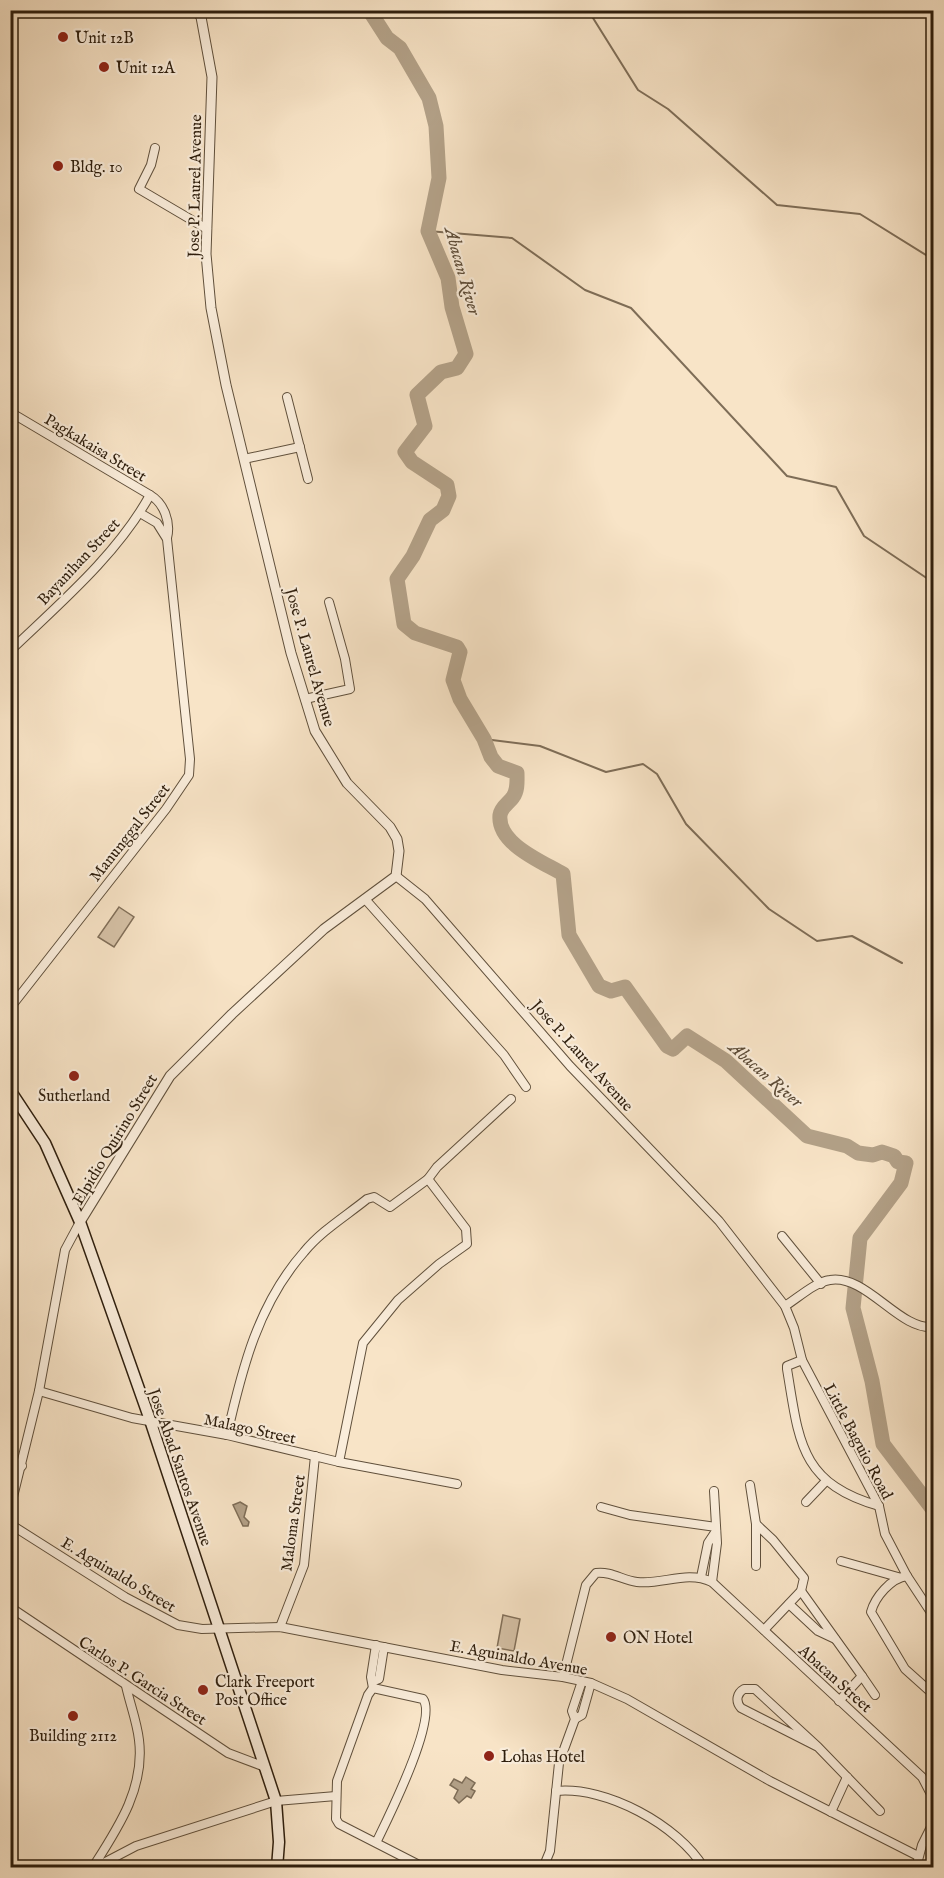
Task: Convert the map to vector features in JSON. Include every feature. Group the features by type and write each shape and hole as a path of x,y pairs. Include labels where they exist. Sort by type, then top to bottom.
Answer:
{"main road":[{"name":"Jose Abad Santos Avenue","path":"10,1090 45,1143 80,1222 150,1420 276,1801 279,1842 277,1868"}],"street":[{"name":"Jose P. Laurel Avenue","path":"196,10 201,17 212,77 206,254 211,308 244,459 315,731 341,774 390,827 397,839 399,851 396,876 425,899 570,1066 708,1209 785,1306"},
{"path":"155,148 151,165 139,189 207,229"},
{"path":"287,398 308,479"},
{"name":"Pagkakaisa Street","path":"10,412 150,495 140,513"},
{"path":"244,459 300,447"},
{"path":"140,513 158,523 165,513 159,502 150,495"},
{"name":"Bayanihan Street","path":"10,651 102,560 140,513"},
{"name":"Manunggal Street","path":"10,1008 166,809 189,775 188,726 167,539 169,527 165,513"},
{"name":"Manunggal Street","path":"158,523 167,539"},
{"path":"305,699 350,688 345,659 329,602"},
{"name":"Elpidio Quirino Street","path":"10,1509 39,1391 65,1250 80,1222 170,1076 292,957 340,916 396,876"},
{"path":"365,899 504,1055 526,1087"},
{"path":"227,1435 245,1359 258,1324 278,1287 304,1251 367,1199 374,1197 390,1207 428,1179 437,1167 511,1099"},
{"path":"339,1462 363,1343 398,1300 439,1264 467,1244 466,1229 428,1179"},
{"path":"782,1236 821,1284"},
{"path":"785,1306 833,1279 869,1293 910,1322 925,1328 933,1327"},
{"name":"Little Baguio Road","path":"785,1306 794,1328 802,1360 879,1506 885,1534 907,1576 933,1617"},
{"path":"802,1360 787,1366 787,1369 793,1417 810,1462 826,1481 854,1499 879,1506"},
{"name":"Malago Street","path":"39,1391 125,1416 227,1435 339,1462 457,1484"},
{"name":"Maloma Street","path":"280,1627 304,1565 315,1456"},
{"path":"10,1458 22,1466"},
{"path":"806,1502 826,1481"},
{"path":"750,1485 756,1524 756,1566"},
{"path":"711,1582 717,1543 714,1491"},
{"path":"601,1507 716,1529"},
{"name":"E. Aguinaldo Street","path":"10,1524 124,1597 162,1618 188,1627 220,1628"},
{"path":"756,1524 801,1571 804,1578 801,1591 764,1630"},
{"path":"563,1677 586,1585 596,1573 606,1572 636,1582 701,1577 708,1543 716,1529"},
{"path":"841,1561 898,1577 907,1576"},
{"name":"Abacan Street","path":"701,1577 711,1582 764,1630 922,1778 933,1800"},
{"path":"898,1577 873,1603 871,1612 905,1669 933,1695"},
{"path":"801,1591 875,1695"},
{"path":"789,1604 818,1631 836,1640"},
{"name":"Carlos P. Garcia Street","path":"10,1607 228,1753 266,1767"},
{"name":"E. Aguinaldo Avenue","path":"220,1628 280,1627 502,1670 563,1677 591,1683 627,1699 770,1781 918,1856"},
{"path":"380,1646 380,1679 368,1695 342,1766 336,1796 336,1819 339,1824 425,1868"},
{"path":"839,1701 862,1676"},
{"path":"575,1719 572,1711 582,1681"},
{"path":"543,1868 550,1851 559,1763 575,1719 582,1715 591,1683"},
{"path":"374,1685 423,1699 427,1708 416,1755 376,1844"},
{"path":"93,1868 128,1810 137,1777 139,1740 126,1686"},
{"path":"818,1747 775,1728 741,1708 737,1701 739,1694 748,1688 755,1689 818,1747 880,1811"},
{"path":"775,1728 782,1713"},
{"path":"831,1812 846,1777"},
{"path":"556,1791 569,1790 606,1798 658,1822 682,1841 704,1868"},
{"path":"93,1868 136,1846 276,1801 336,1796"},
{"path":"916,1868 918,1856 933,1821"}],"shaded area":[{"path":"119,907 134,917 114,947 98,937"},
{"path":"240,1502 247,1506 244,1517 249,1522 248,1526 243,1526 233,1505"},
{"path":"503,1615 520,1619 514,1651 497,1648"},
{"path":"466,1777 475,1783 471,1789 475,1791 471,1798 467,1796 459,1803 454,1798 458,1790 450,1785 454,1779 462,1783"}],"waterway":[{"name":"Abacan River","path":"369,10 387,38 400,48 429,98 436,126 439,178 428,231 448,278 452,307 466,354 457,368 441,372 417,395 425,426 405,452 412,462 447,485 449,496 443,510 430,520 413,556 397,579 404,624 415,633 457,647 460,652 453,680 460,699 484,739 491,757 498,766 517,773 515,794 503,807 500,815 501,825 506,835 523,851 563,874 569,935 599,986 611,991 625,987 667,1046 673,1049 687,1036 726,1061 807,1136 847,1146 858,1153 873,1155 882,1152 894,1156 898,1162 906,1163 901,1183 860,1238 853,1308 872,1381 883,1444 934,1511"},
{"path":"588,10 638,90 668,109 777,205 860,214 934,260"},
{"path":"428,231 512,238 585,290 631,308 787,476 836,487 864,536 934,583"},
{"path":"484,739 540,746 606,772 643,764 657,774 686,824 769,909 817,941 852,936 902,963"}],"place":[{"name":"Unit 12B","path":"63,37"},
{"name":"Unit 12A","path":"104,67"},
{"name":"Bldg. 10","path":"58,166"},
{"name":"Sutherland","path":"74,1076"},
{"name":"ON Hotel","path":"611,1637"},
{"name":"Clark Freeport Post Office","path":"203,1690"},
{"name":"Building 2112","path":"73,1716"},
{"name":"Lohas Hotel","path":"489,1756"}]}
